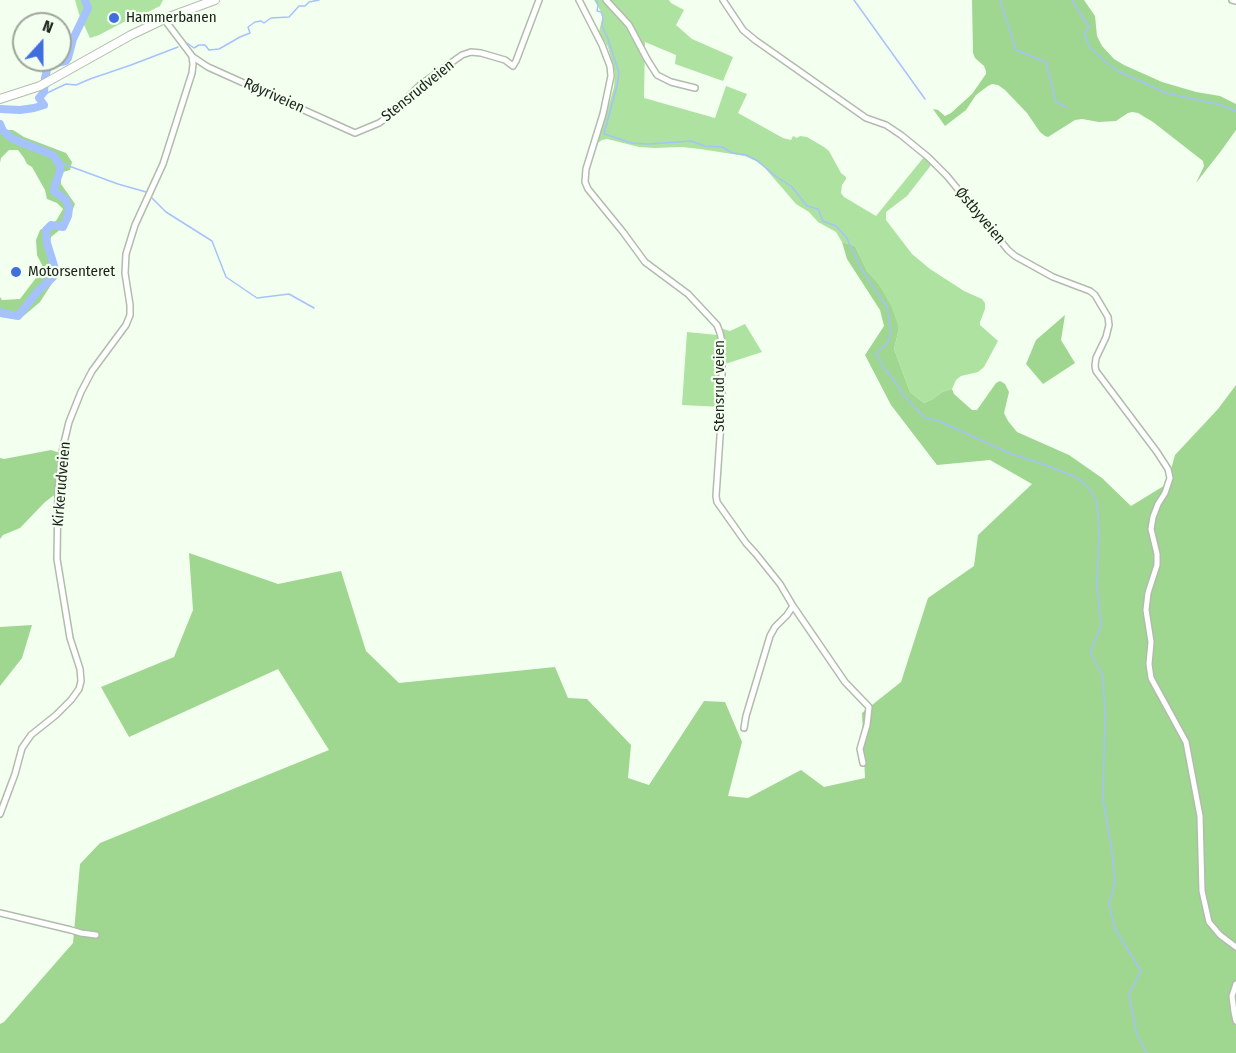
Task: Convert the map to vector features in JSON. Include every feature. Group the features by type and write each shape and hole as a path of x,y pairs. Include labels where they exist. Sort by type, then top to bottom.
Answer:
{"main road":[{"path":"0,99 51,81 123,39 164,19 214,0"}],"street":[{"name":"Stensrudveien","path":"357,132 386,118 420,85 462,55 471,52 481,53 505,60 513,66 539,0"},
{"name":"Stensrud veien","path":"579,0 602,45 610,66 611,76 603,114 586,169 585,182 592,195 645,262 688,294 717,325 722,342 722,407 716,486 717,502 794,606"},
{"path":"606,0 628,26 657,75 671,82 695,88"},
{"name":"Østbyveien","path":"723,0 743,30 754,40 866,118 886,125 901,135 928,157 1015,256 1053,277 1090,291 1095,295 1108,317 1106,337 1096,358 1096,371 1163,462 1170,478 1153,517 1151,529 1157,554 1157,565 1148,593 1146,610 1151,642 1149,664 1151,678 1186,742 1200,816 1202,891 1209,922 1220,935 1236,947"},
{"path":"164,19 192,56"},
{"name":"Røyriveien","path":"192,56 208,67 249,86 350,132 357,132"},
{"name":"Kirkerudveien","path":"0,814 22,748 31,735 56,715 79,689 80,669 70,638 57,559 58,490 63,447 69,422 92,370 126,325 130,315 125,273 126,255 135,225 163,164 192,73 192,56"},
{"path":"744,728 770,636 794,606 846,682 869,707 867,725 860,749 863,763"},
{"path":"0,913 96,935"},
{"path":"1236,984 1232,996 1236,1021"}],"green space":[{"name":"Hammerbanen","path":"75,0 163,0 160,6 90,38"},
{"path":"594,0 669,0 684,10 676,25 692,39 733,57 723,81 675,64 676,55 645,42 644,98 715,118 726,86 747,94 738,113 783,138 791,140 793,136 807,137 824,147 846,177 841,193 844,197 876,216 924,157 932,164 907,196 886,212 886,220 912,254 930,269 964,291 982,299 985,303 980,325 998,341 984,367 978,372 961,376 956,380 952,389 924,403 910,392 894,349 899,328 878,283 867,271 855,246 842,242 836,232 818,222 809,212 796,204 765,168 756,161 745,156 700,149 639,147 607,139 598,143 614,87 615,73 608,47 599,32 603,15"},
{"path":"972,0 1084,0 1095,16 1097,36 1102,46 1114,59 1162,82 1220,96 1236,104 1236,130 1196,183 1204,166 1203,161 1138,113 1128,113 1116,121 1075,120 1048,137 1040,132 1027,113 1005,90 992,84 976,95 966,110 945,126 933,109 945,116 951,113 972,94 986,74 984,66 973,53"},
{"path":"0,130 13,130 24,137 66,153 72,162 70,170 63,172 61,184 75,204 67,224 51,237 48,245 58,274 40,302 20,319 0,317 0,297 2,300 20,299 42,270 37,255 36,240 40,230 56,221 63,209 57,203 47,199 45,190 32,167 27,164 18,150 9,150 1,158 0,163"},
{"path":"842,242 855,246 867,271 878,283 891,306 899,328 894,349 910,392 924,403 952,389 954,394 972,410 977,410 996,383 1000,381 1005,384 1009,392 1004,413 1017,432 1069,455 1102,478 1131,506 1167,484 1175,455 1218,409 1236,385 1236,1053 0,1053 0,1024 73,943 80,864 100,843 329,750 278,669 129,737 101,687 174,657 193,610 189,553 278,584 341,571 366,651 399,683 555,667 568,698 587,699 631,745 628,778 649,785 704,701 725,702 742,742 728,796 748,798 801,770 824,787 865,778 862,713 901,682 928,598 974,566 978,535 1032,484 990,460 937,465 891,405 865,355 884,326 880,310 847,259"},
{"path":"1065,315 1061,340 1075,363 1043,384 1026,364 1036,340"},
{"path":"745,324 762,352 722,365 722,407 682,405 687,332 717,335 723,329 730,331"},
{"path":"51,450 60,453 57,493 20,528 3,535 0,539 0,458"},
{"path":"32,625 22,658 0,686 0,627"}],"waterway":[{"path":"0,109 20,110 44,105 39,98 44,92 48,66 66,61 68,58 73,39 88,8 85,0"},
{"path":"187,43 194,48 205,45 209,50 219,49 250,33 248,27 255,22 264,23 271,18 289,17 299,6 319,0"},
{"path":"596,0 597,11 601,12 603,17 602,26 619,73 604,134 632,143 691,141 705,146 722,147 758,161 792,187 807,206 818,209 823,221 836,226 847,238 860,267 887,307 891,331 888,342 876,354 902,394 925,418 939,421 1009,453 1076,477 1089,488 1097,502 1099,532 1097,583 1101,626 1090,652 1103,676 1105,715 1103,799 1115,882 1109,904 1115,929 1141,971 1129,995 1137,1035 1147,1053"},
{"path":"854,0 925,99"},
{"path":"1000,0 1016,50 1046,62 1056,102 1066,107"},
{"path":"1072,0 1089,27 1084,34 1090,48 1116,70 1166,93 1221,105 1236,111"},
{"path":"44,92 47,93 66,84 76,85 178,47"},
{"path":"0,124 3,131 13,139 53,155 60,165 54,191 66,200 69,208 63,227 51,225 46,230 47,243 55,269 53,277 38,291 18,316 0,312"},
{"path":"58,162 146,192"},
{"path":"152,198 166,212 212,241 226,277 257,298 289,294 314,308"}],"place":[{"name":"Hammerbanen","path":"114,18"},
{"name":"Motorsenteret","path":"16,272"}]}
